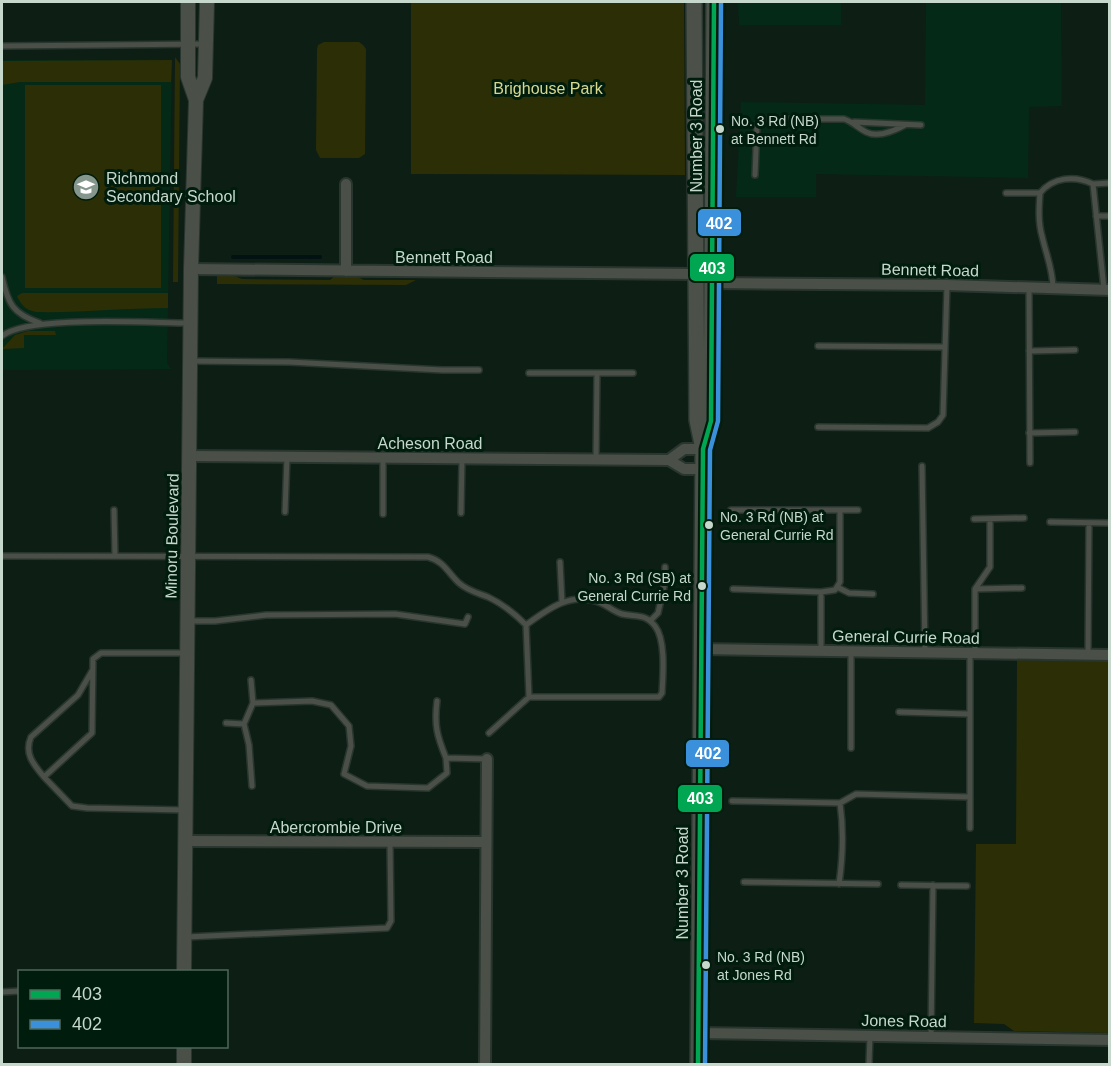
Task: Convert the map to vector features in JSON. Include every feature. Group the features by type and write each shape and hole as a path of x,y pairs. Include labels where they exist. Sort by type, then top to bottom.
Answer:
{"main road":[{"name":"Number 3 Road","path":"694,2 697,420 703,449 698,1065"},
{"name":"Number 3 Road","path":"703,449 711,421 714,2"},
{"path":"696,268 713,284"}],"street":[{"name":"Minoru Boulevard","path":"188,2 188,77 196,100"},
{"name":"Minoru Boulevard","path":"184,970 191,269 196,100 205,78 207,2"},
{"path":"346,184 346,271"},
{"name":"Bennett Road","path":"191,269 346,271 696,268"},
{"name":"Bennett Road","path":"713,284 947,285 1107,290"},
{"name":"Acheson Road","path":"669,460 684,449 703,449"},
{"name":"Acheson Road","path":"190,456 669,460 684,469 703,469"},
{"name":"General Currie Road","path":"702,649 1110,655"},
{"path":"485,1065 487,759"},
{"name":"Abercrombie Drive","path":"186,842 485,842"},
{"name":"Jones Road","path":"699,1033 1110,1040"},
{"path":"184,1048 184,1065"}],"lane":[{"path":"2,46 206,44"},
{"path":"755,176 757,124 765,119 844,120 921,125"},
{"path":"854,122 868,133 891,133 904,125"},
{"path":"1053,288 1053,275 1040,225 1040,193 1044,187 1060,179 1079,178 1093,183 1110,183"},
{"path":"1093,183 1107,290"},
{"path":"1006,193 1040,193"},
{"path":"1096,216 1110,216"},
{"path":"2,277 11,306 23,317 42,323"},
{"path":"818,427 928,428 938,422 943,415 947,285"},
{"path":"1029,288 1030,464"},
{"path":"2,331 42,323 191,323"},
{"path":"2,336 10,330"},
{"path":"818,346 944,347"},
{"path":"1029,351 1075,350"},
{"path":"190,361 289,362 479,370"},
{"path":"529,373 633,374"},
{"path":"596,460 597,374"},
{"path":"1029,433 1075,432"},
{"path":"285,512 286,457"},
{"path":"382,514 383,458"},
{"path":"461,513 462,459"},
{"path":"922,466 925,652"},
{"path":"114,510 115,556"},
{"path":"731,510 858,510"},
{"path":"733,589 831,591 837,587 840,582 840,510"},
{"path":"974,519 1024,518"},
{"path":"970,828 969,714 975,589 990,567 990,519"},
{"path":"1050,522 1110,523"},
{"path":"1088,655 1089,523"},
{"path":"2,556 428,557 438,560 459,584 494,600 526,625 529,698"},
{"path":"560,562 562,602"},
{"path":"650,621 658,614 665,582 665,567"},
{"path":"837,587 849,593 873,594"},
{"path":"975,589 1022,588"},
{"path":"821,591 821,651"},
{"path":"489,733 529,698 659,697 662,693 664,658 656,627 645,616 621,614 601,603 582,598 562,602 526,625"},
{"path":"188,621 215,621 266,615 394,614 465,624 468,617"},
{"path":"851,651 851,748"},
{"path":"44,777 92,733 93,659 101,653 188,653"},
{"path":"93,670 78,695 31,737 28,753 33,765 72,806 186,810"},
{"path":"250,680 253,703 244,724 249,745 252,786"},
{"path":"253,703 312,701 332,705 350,726 351,746 344,774 367,786 428,788 447,773 446,758 434,723 437,701"},
{"path":"899,712 969,714"},
{"path":"226,723 244,724"},
{"path":"446,758 487,759"},
{"path":"732,801 840,803 856,794 970,797"},
{"path":"839,884 844,852 844,829 840,803"},
{"path":"185,938 387,928 392,921 390,842"},
{"path":"744,882 878,884"},
{"path":"901,885 967,886"},
{"path":"931,1036 933,885"},
{"path":"2,992 18,991"},
{"path":"869,1065 870,1035"}],"shaded area":[{"path":"738,2 841,2 841,25 739,25"},
{"path":"926,2 1061,2 1062,106 1029,107 1028,178 816,174 816,197 736,197 741,102 925,105"},
{"name":"Richmond Secondary School","path":"2,60 172,60 167,363 171,369 2,370"}],"green space":[{"name":"Brighouse Park","path":"411,2 684,2 685,175 411,174"},
{"path":"324,42 359,42 366,49 365,154 359,158 320,158 316,150 317,49 318,45"},
{"path":"175,57 180,64 178,282 173,282"},
{"path":"172,60 171,82 20,82 2,85 2,61"},
{"path":"25,85 161,85 161,288 25,288"},
{"path":"217,275 232,275 242,279 330,280 336,275 354,275 364,280 416,280 406,285 217,284"},
{"path":"22,293 168,293 168,308 36,312 20,302 17,296"},
{"path":"28,331 55,331 56,335 24,335 24,348 2,349 15,335"},
{"path":"1017,660 1109,661 1109,1033 1014,1031 1004,1024 974,1023 976,844 1016,844"}],"waterway":[{"path":"233,257 320,257"}],"transit line":[{"name":"403","path":"698,1064 703,449 711,421 714,2"},
{"name":"402","path":"705,1064 710,450 718,421 721,2"}],"place":[{"name":"No. 3 Rd (NB) at Bennett Rd","path":"720,129"},
{"name":"Richmond Secondary School","path":"86,187"},
{"name":"No. 3 Rd (NB) at General Currie Rd","path":"709,525"},
{"name":"No. 3 Rd (SB) at General Currie Rd","path":"702,586"},
{"name":"No. 3 Rd (NB) at Jones Rd","path":"706,965"}]}
